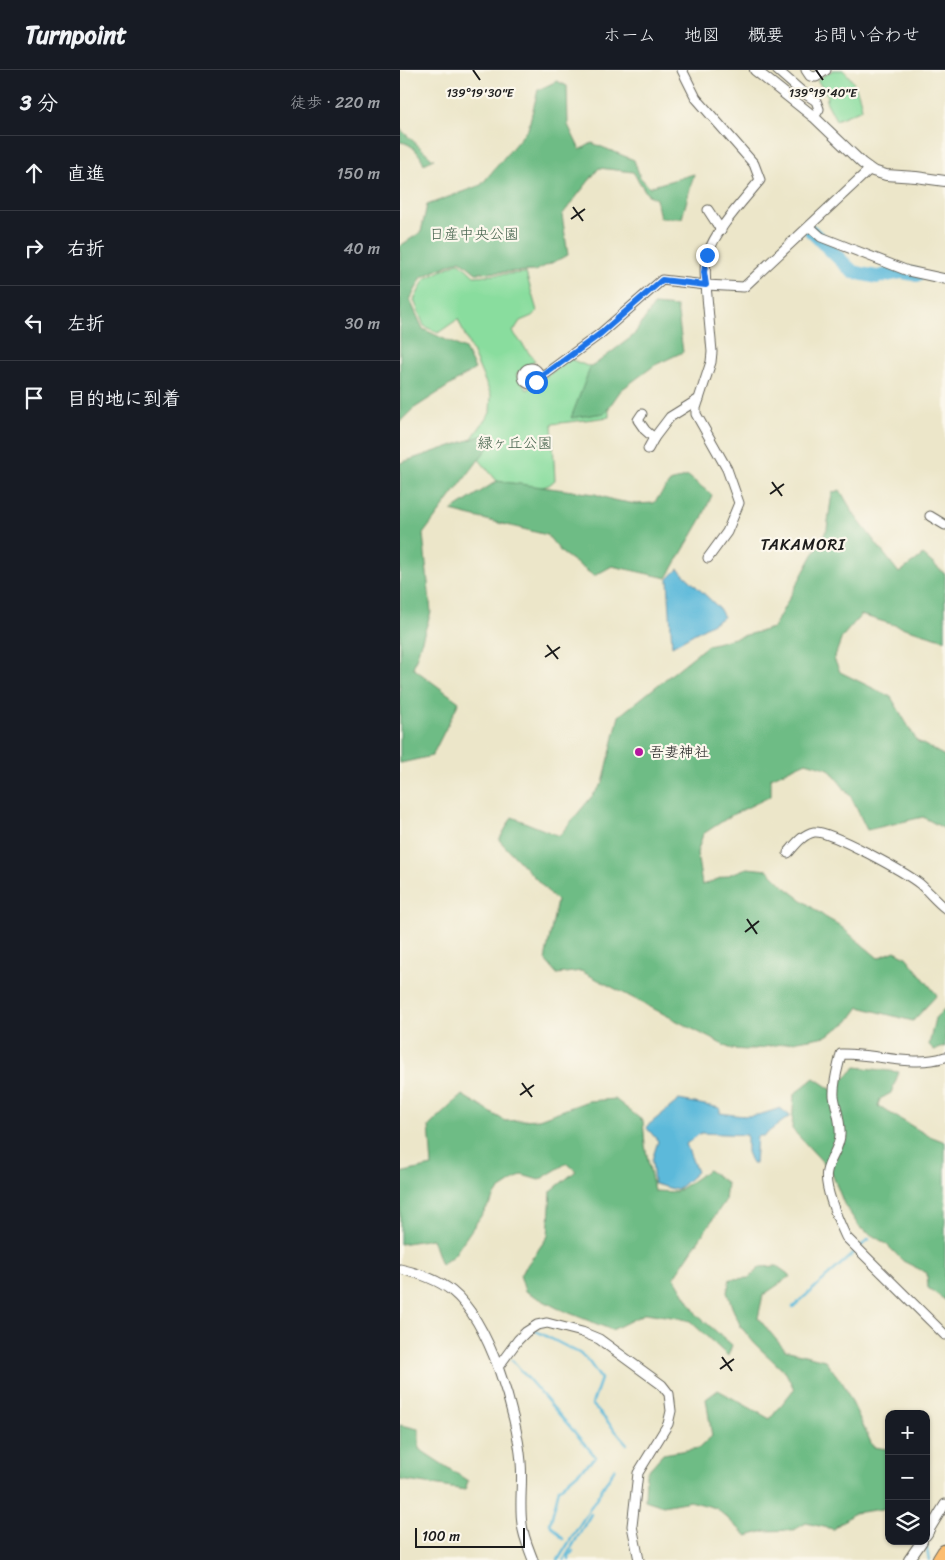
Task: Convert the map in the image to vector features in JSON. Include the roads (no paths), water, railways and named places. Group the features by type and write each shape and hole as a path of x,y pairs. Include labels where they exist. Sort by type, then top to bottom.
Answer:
{"street":[{"path":"682,70 696,98 754,164 760,180 713,241 707,255 704,272 712,352 711,362 696,408 696,414 727,469 738,503 727,532 708,558"},
{"path":"755,70 814,117 870,169 886,175 945,181"},
{"path":"777,70 801,91 816,101 819,109 814,117"},
{"path":"806,70 810,76 816,77 826,70"},
{"path":"538,377 544,375 600,334 662,280 744,287 870,169"},
{"path":"708,210 721,230"},
{"path":"810,227 822,238 908,271 945,279"},
{"path":"648,449 670,417 699,399"},
{"path":"642,414 638,420 654,438"},
{"path":"930,516 945,525"},
{"path":"788,852 806,834 816,832 854,846 904,873 921,885 945,908"},
{"path":"945,1057 931,1062 916,1062 856,1054 841,1054 834,1094 840,1138 827,1170 826,1179 837,1219 846,1237 945,1335"},
{"path":"400,1269 431,1279 452,1290 464,1302 475,1318 503,1377 521,1462 522,1526 533,1560"},
{"path":"498,1367 526,1332 537,1325 547,1323 582,1332 599,1339 662,1385 669,1394 671,1411 668,1424 638,1473 632,1526 639,1560"},
{"path":"930,1528 945,1504"},
{"path":"909,1560 919,1545"}],"water":[{"path":"678,569 719,608 724,617 672,646 668,579"},
{"path":"679,1100 720,1108 720,1113 750,1116 780,1108 790,1116 763,1136 757,1136 755,1164 752,1164 747,1152 747,1135 701,1133 686,1144 697,1172 677,1190 654,1184 652,1160 658,1141 646,1127"}],"waterway":[{"path":"811,231 853,272 877,277 902,272 917,275"},
{"path":"861,1246 869,1239"},
{"path":"793,1307 857,1250"},
{"path":"536,1331 587,1359 601,1379 592,1404 627,1444"},
{"path":"512,1360 596,1457 559,1489 550,1524 563,1539"},
{"path":"558,1560 615,1468"},
{"path":"564,1560 591,1514"},
{"path":"926,1545 929,1560"},
{"path":"569,1560 569,1556 573,1551"}],"place":[{"name":"吾妻神社","path":"639,752"}],"district":[{"name":"TAKAMORI","path":"803,544"}],"park label":[{"name":"日産中央公園","path":"474,234"},
{"name":"緑ヶ丘公園","path":"515,443"}]}
